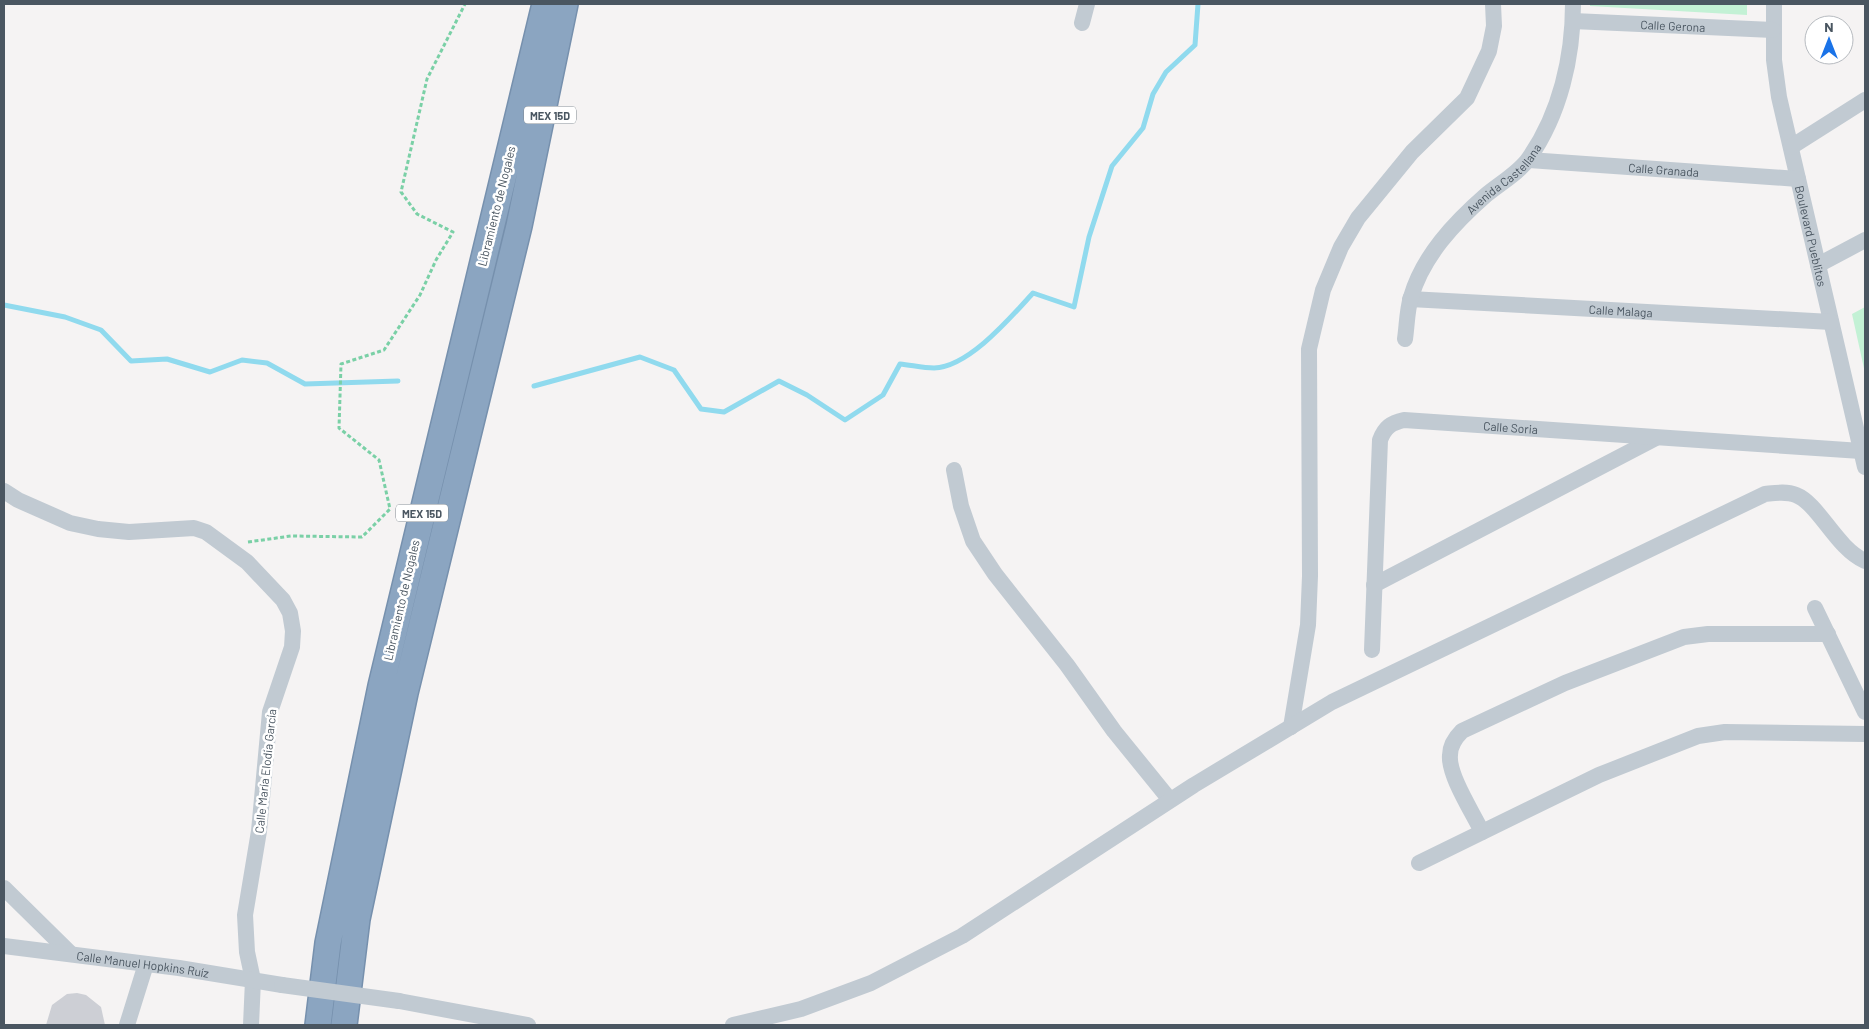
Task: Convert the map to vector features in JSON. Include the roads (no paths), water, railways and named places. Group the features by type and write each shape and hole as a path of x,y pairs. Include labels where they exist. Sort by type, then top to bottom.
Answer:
{"highway":[{"name":"Libramiento de Nogales","path":"318,1025 328,943 381,686 545,4"},
{"name":"Libramiento de Nogales","path":"344,1025 357,919 405,693 519,226 565,4"},
{"name":"MEX 15D","path":"519,226 574,4"},
{"name":"MEX 15D","path":"519,226 582,4"}],"street":[{"path":"1082,23 1087,4"},
{"path":"1291,727 1308,625 1310,576 1309,349 1323,290 1341,247 1358,218 1412,152 1467,98 1489,51 1494,26 1493,4"},
{"name":"Avenida Castellana","path":"1405,338 1410,299 1420,271 1438,244 1475,205 1528,160 1548,124 1563,85 1570,53 1573,4"},
{"name":"Boulevard Pueblitos","path":"1774,4 1773,30 1778,87 1863,459"},
{"name":"Calle Gerona","path":"1573,21 1773,30"},
{"path":"1791,146 1865,100"},
{"name":"Calle Granada","path":"1528,160 1798,179"},
{"path":"1818,265 1865,240"},
{"name":"Calle Malaga","path":"1410,299 1831,322"},
{"name":"Calle Soria","path":"1372,650 1380,440 1384,430 1392,423 1404,420 1657,437 1863,459"},
{"path":"1374,585 1657,437"},
{"path":"954,470 960,506 973,541 995,574 1067,665 1114,731 1170,800"},
{"name":"Calle María Elodia García","path":"4,491 18,500 70,523 98,529 129,532 194,528 206,532 247,562 283,600 290,613 293,631 292,647 270,712 259,831 244,915 247,952 254,980 251,1025"},
{"path":"733,1025 802,1009 871,984 962,936 1170,800 1332,702 1765,494 1782,492 1797,495 1810,505 1843,546 1865,561"},
{"path":"1815,608 1865,712"},
{"path":"1482,832 1449,756 1453,741 1462,731 1565,683 1684,637 1708,634 1828,634"},
{"path":"1419,863 1599,775 1698,736 1725,732 1865,734"},
{"path":"4,888 71,954"},
{"name":"Calle Manuel Hopkins Ruíz","path":"4,946 146,964 399,1001 528,1025"},
{"path":"127,1025 146,964"}],"waterway":[{"path":"534,386 640,357 674,370 701,409 724,412 779,381 807,395 845,420 883,395 900,364 934,368 961,359 988,339 1033,293 1074,307 1089,237 1112,166 1143,128 1153,94 1166,72 1195,45 1198,4"},
{"path":"4,305 65,317 101,330 131,361 167,359 210,372 242,360 267,363 305,384 398,381"}]}
